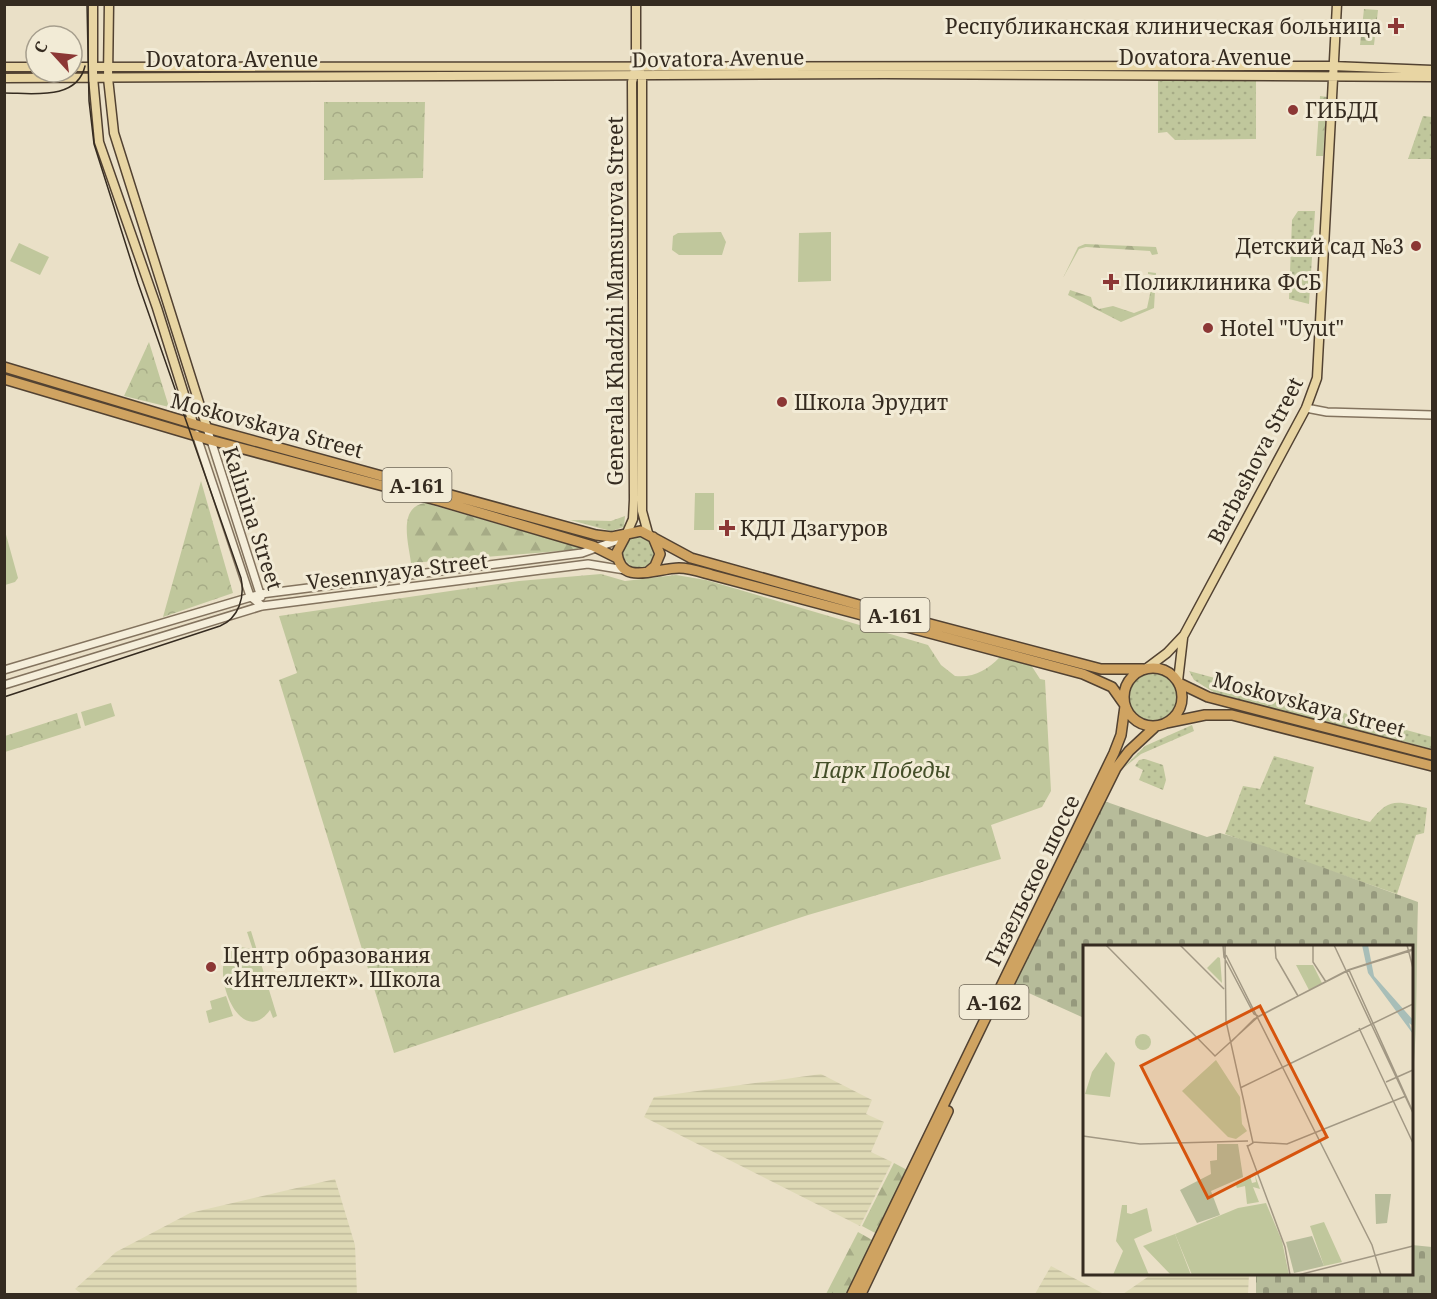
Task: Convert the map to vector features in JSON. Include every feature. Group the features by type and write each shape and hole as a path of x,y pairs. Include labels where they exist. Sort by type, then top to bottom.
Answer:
{"highway":[{"name":"Moskovskaya Street","path":"4,367 207,428 596,535 624,537 633,532 651,535"},
{"name":"Moskovskaya Street","path":"4,379 210,440 440,501 597,549 617,558"},
{"path":"647,572 655,566 660,554 651,535"},
{"name":"А-161","path":"651,535 691,558 887,613 1101,669 1145,668 1167,671 1178,682"},
{"path":"624,537 617,558 625,570"},
{"name":"А-161","path":"625,570 635,574 688,569 1071,671 1107,684 1118,693 1135,720 1156,726"},
{"path":"1124,705 1124,694 1128,681 1145,668"},
{"name":"Moskovskaya Street","path":"1178,682 1208,698 1432,756"},
{"path":"1156,726 1166,723 1180,708 1182,695 1178,682"},
{"name":"Гизельское шоссе","path":"861,1294 1114,753 1121,735 1124,705"},
{"name":"Moskovskaya Street","path":"1166,723 1205,715 1232,715 1432,766"},
{"name":"Гизельское шоссе","path":"852,1294 1116,768 1134,746 1156,726"}],"main road":[{"name":"Kalinina Street","path":"93,4 93,78 99,142 157,308 193,423"},
{"name":"Kalinina Street","path":"109,4 108,78 119,153 207,428"},
{"name":"Generala Khadzhi Mamsurova Street","path":"624,537 633,519 634,500 632,76 636,66 636,4"},
{"name":"Barbashova Street","path":"1145,668 1167,653 1184,635 1306,408 1317,378 1320,358 1337,4"},
{"name":"Dovatora Avenue","path":"84,67 636,66 1332,71 1432,77"},
{"path":"636,66 642,76"},
{"path":"4,67 24,67"},
{"name":"Dovatora Avenue","path":"4,78 1432,70"},
{"name":"Generala Khadzhi Mamsurova Street","path":"642,76 642,511 651,535"},
{"path":"633,181 642,180"},
{"name":"Barbashova Street","path":"1178,682 1184,635"}],"street":[{"path":"1306,408 1328,412 1432,415"},
{"name":"Kalinina Street","path":"193,423 250,596 262,606"},
{"name":"Kalinina Street","path":"207,428 261,594 262,606"},
{"name":"Vesennyaya Street","path":"4,670 250,596 597,549 624,537"},
{"name":"Vesennyaya Street","path":"4,685 262,606 588,564 625,570"}],"shaded area":[{"path":"821,1074 872,1100 866,1114 884,1122 871,1152 892,1162 860,1226 644,1117 654,1097"},
{"path":"335,1179 355,1245 357,1294 82,1294 75,1289 116,1252 190,1213"},
{"path":"1051,1266 1104,1294 1035,1294"},
{"path":"1151,1275 1249,1275 1248,1294 1123,1294"}],"green space":[{"path":"1364,9 1378,10 1374,45 1360,45"},
{"path":"1158,81 1256,81 1256,139 1175,140 1167,132 1158,133"},
{"path":"1320,96 1327,97 1323,156 1316,156"},
{"path":"324,102 425,102 423,178 324,180"},
{"path":"1423,116 1432,117 1432,159 1408,159"},
{"path":"1298,211 1315,211 1309,304 1289,299 1292,220"},
{"path":"721,232 726,242 722,255 679,255 672,250 673,236 678,233"},
{"path":"831,232 831,281 798,282 799,233"},
{"path":"19,243 49,257 40,275 10,261"},
{"path":"1085,244 1156,247 1158,254 1152,255 1150,251 1086,247 1079,249 1063,278 1078,247"},
{"path":"1148,272 1156,273 1154,308 1121,322 1068,295 1070,290 1091,297 1093,305 1099,309 1113,306 1134,313 1147,308 1154,275"},
{"path":"149,342 169,407 124,396"},
{"path":"201,481 233,593 163,617"},
{"path":"695,493 714,493 714,530 694,530"},
{"path":"425,503 585,549 411,563 407,537 408,519 416,506"},
{"path":"625,516 624,527 611,531 570,520 611,521"},
{"path":"5,531 18,578 15,582 5,585"},
{"path":"639,536 651,540 655,552 651,564 639,568 627,564 623,552 627,540"},
{"name":"Парк Победы","path":"601,574 625,581 676,575 706,580 928,645 941,665 955,676 968,676 980,672 1000,657 1031,665 1040,679 1045,680 1051,791 1042,807 991,825 1001,859 808,915 394,1053 279,680 297,673 279,616 519,581"},
{"path":"1189,671 1432,737 1432,749 1215,693 1194,680"},
{"path":"1148,673 1158,673 1173,683 1177,697 1176,706 1167,717 1158,721 1148,721 1133,711 1129,702 1129,692 1139,677"},
{"path":"111,703 115,716 85,726 81,712"},
{"path":"77,713 81,728 5,752 5,736"},
{"path":"1192,725 1194,731 1141,754 1122,769 1145,746"},
{"path":"1274,756 1314,767 1305,804 1370,822 1383,808 1395,803 1427,808 1424,833 1416,835 1397,894 1225,834 1243,786 1260,789"},
{"path":"1145,759 1163,765 1166,780 1163,790 1139,780 1143,770 1135,766 1139,760"},
{"path":"1104,801 1207,837 1220,833 1264,846 1418,902 1413,1076 1413,945 1083,945 1083,1018 1013,986"},
{"path":"251,931 277,1016 273,1018 270,1010 257,1021 244,1019 233,1007 226,990 223,972 226,957 235,948 253,950 247,932"},
{"path":"226,996 233,1016 209,1023 206,1011 212,1009 210,1001"},
{"path":"894,1163 909,1171 877,1234 862,1226"},
{"path":"858,1232 874,1241 847,1294 826,1294"},
{"path":"1413,1245 1432,1247 1432,1294 1256,1294 1256,1275 1413,1275"}],"tram line":[{"path":"4,697 220,626 232,618 236,612 242,592 241,578 138,283 94,144 89,101 87,4"},
{"path":"4,93 40,94 63,90 73,85 85,66"}],"place":[{"name":"Республиканская клиническая больница","path":"1396,26"},
{"name":"ГИБДД","path":"1293,110"},
{"name":"Детский сад №3","path":"1416,246"},
{"name":"Поликлиника ФСБ","path":"1111,282"},
{"name":"Hotel \"Uyut\"","path":"1208,328"},
{"name":"Школа Эрудит","path":"782,402"},
{"name":"КДЛ Дзагуров","path":"727,528"},
{"name":"Центр образования «Интеллект». Школа","path":"211,967"}]}
